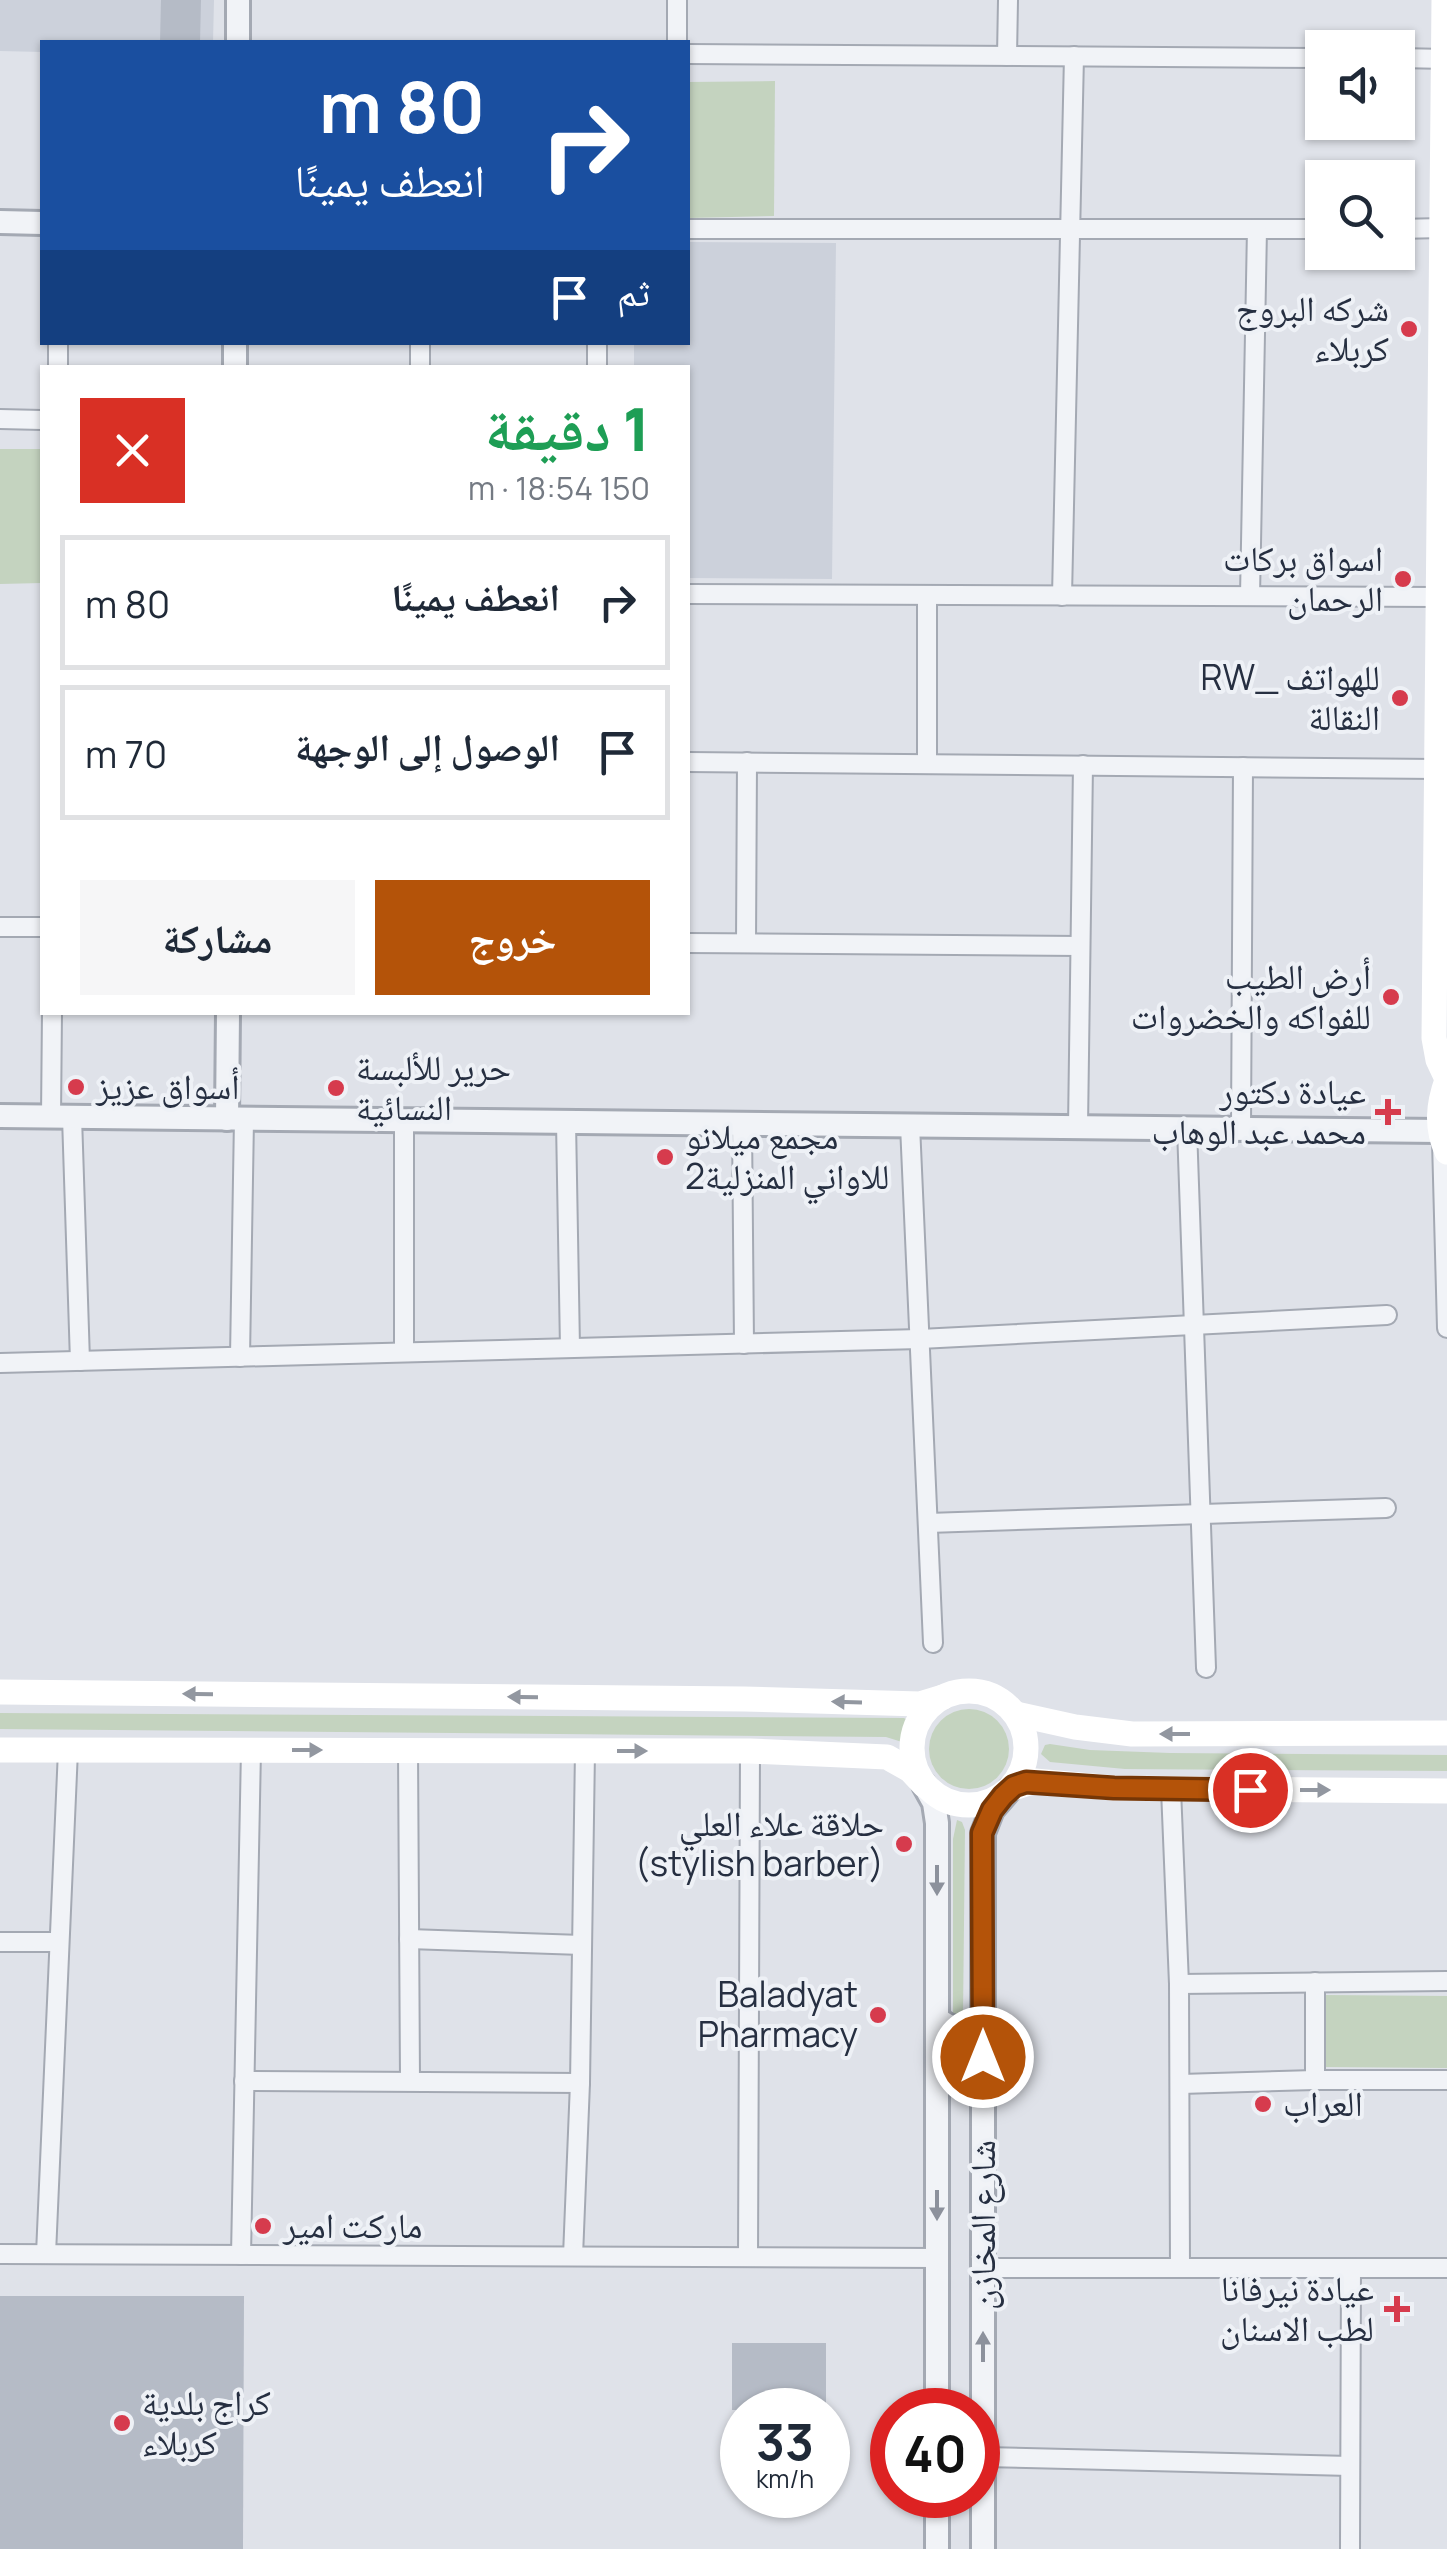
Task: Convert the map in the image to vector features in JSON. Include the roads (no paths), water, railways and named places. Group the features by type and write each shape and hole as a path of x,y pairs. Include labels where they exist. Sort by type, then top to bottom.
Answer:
{"main road":[{"path":"1443,1141 1439,1113 1447,1080 1434,1038 1444,0"},
{"path":"0,1692 744,1698 920,1704 963,1691 983,1692 1002,1700 1016,1714 1024,1732 1026,1753 1021,1772 1010,1789"},
{"path":"924,1785 914,1767 911,1746 916,1726 927,1709 944,1696"},
{"path":"1016,1714 1075,1728 1132,1734 1447,1733"},
{"path":"0,1750 750,1751 888,1757 910,1770 938,1797 974,1806 1034,1781 1114,1788 1447,1791"}],"street":[{"path":"238,0 238,40"},
{"path":"676,40 677,0"},
{"path":"1008,0 1008,56"},
{"path":"690,54 1305,58"},
{"path":"1062,596 1074,56"},
{"path":"1415,58 1445,58"},
{"path":"0,222 40,222"},
{"path":"1415,228 1442,228"},
{"path":"1250,596 1257,229"},
{"path":"690,230 1305,229"},
{"path":"0,420 40,420"},
{"path":"690,594 1438,597"},
{"path":"927,594 927,764"},
{"path":"690,762 1437,769"},
{"path":"746,762 746,944"},
{"path":"1078,1127 1083,766"},
{"path":"1241,1128 1243,767"},
{"path":"0,927 40,927"},
{"path":"690,943 1080,946"},
{"path":"52,1015 80,1361"},
{"path":"228,1015 236,1119 240,1357"},
{"path":"0,1116 1241,1128 1443,1141 1447,1328"},
{"path":"404,1120 404,1352"},
{"path":"566,1122 570,1348"},
{"path":"742,1124 744,1344"},
{"path":"910,1125 933,1643"},
{"path":"1187,1128 1206,1668"},
{"path":"0,1363 920,1339 1388,1315"},
{"path":"928,1522 1386,1508"},
{"path":"46,2254 68,1750"},
{"path":"240,2255 251,1750"},
{"path":"408,1750 410,2081"},
{"path":"573,2256 585,1751"},
{"path":"748,2257 750,1751"},
{"name":"شارع المخازن","path":"924,1785 934,1803 937,1823 937,2388"},
{"name":"شارع المخازن","path":"983,2388 982,1833 992,1810 1010,1789"},
{"path":"1172,1789 1179,1984 1180,2268"},
{"path":"409,1939 582,1945"},
{"path":"0,1942 60,1942"},
{"path":"1179,1984 1447,1981"},
{"path":"1314,2080 1315,1982"},
{"path":"937,2018 945,2025 965,2029 983,2020"},
{"path":"937,2056 955,2047 983,2057"},
{"path":"1180,2084 1447,2080"},
{"path":"244,2081 580,2084"},
{"path":"0,2254 937,2258"},
{"path":"983,2268 1447,2268"},
{"path":"1350,2549 1351,2268"},
{"path":"1000,2457 1350,2466"},
{"path":"937,2518 937,2549"},
{"name":"شارع المخازن","path":"983,2518 983,2549"}],"place":[{"name":"شركه البروج كربلاء","path":"1409,329"},
{"name":"اسواق بركات الرحمان","path":"1403,579"},
{"name":"RW_ للهواتف النقالة","path":"1400,698"},
{"name":"أرض الطيب للفواكه والخضروات","path":"1391,997"},
{"name":"أسواق عزيز","path":"76,1087"},
{"name":"حرير للألبسة النسائية","path":"336,1088"},
{"name":"عيادة دكتور محمد عبد الوهاب","path":"1388,1112"},
{"name":"مجمع ميلانو للاواني المنزلية2","path":"665,1157"},
{"name":"حلاقة علاء العلي (stylish barber)","path":"904,1844"},
{"name":"Baladyat Pharmacy","path":"878,2015"},
{"name":"العراب","path":"1263,2104"},
{"name":"ماركت امير","path":"263,2226"},
{"name":"عيادة نيرفانا لطب الاسنان","path":"1397,2309"},
{"name":"كراج بلدية كربلاء","path":"122,2423"}]}
